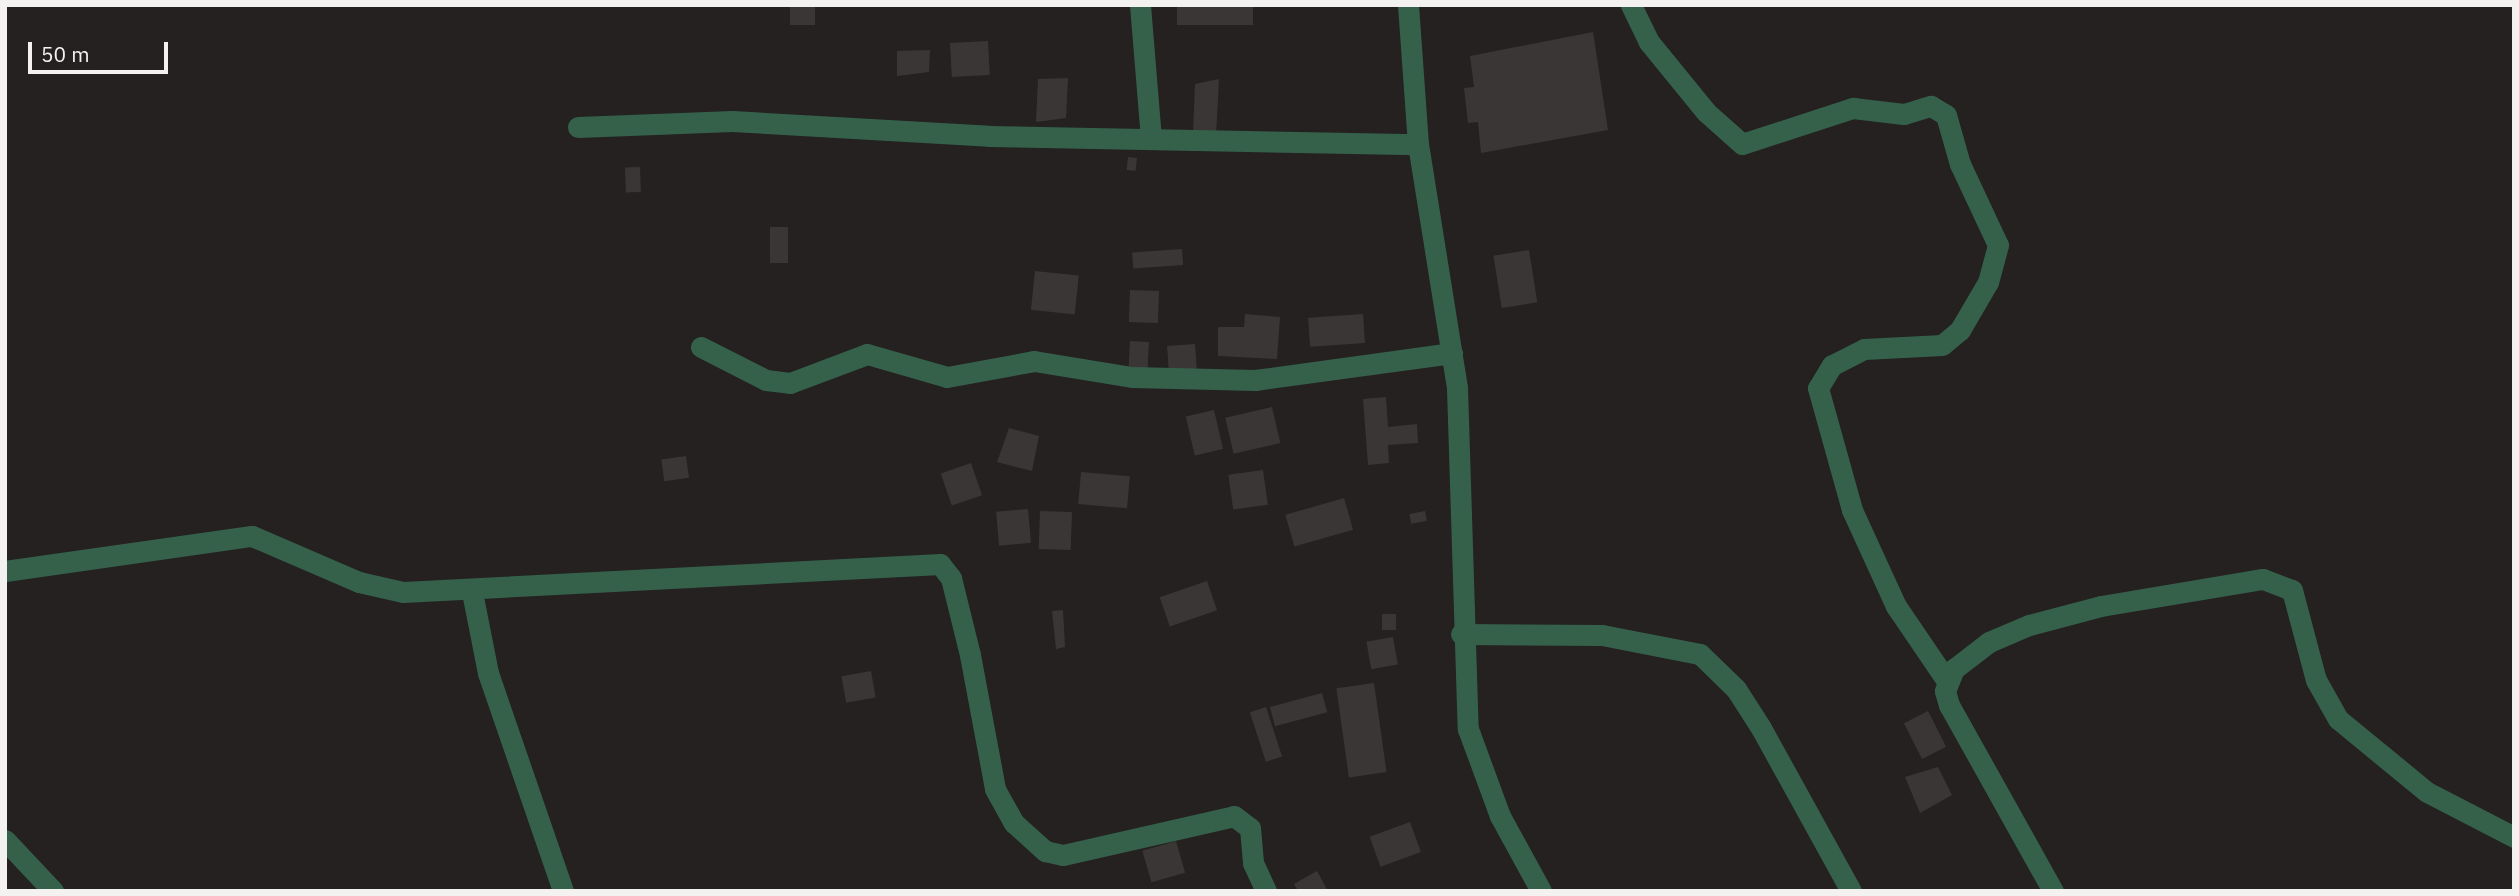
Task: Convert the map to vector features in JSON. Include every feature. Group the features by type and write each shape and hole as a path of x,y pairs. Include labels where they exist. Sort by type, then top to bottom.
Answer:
{"street":[{"path":"1139,5 1152,138"},
{"path":"1408,5 1418,144 1452,353 1461,634 1468,729 1480,771 1541,891"},
{"path":"1630,5 1649,42 1706,112 1742,144 1853,108 1905,114 1931,106 1946,115 1998,245 1988,282 1960,330 1942,345 1864,349 1832,365 1818,388 1852,510 1896,606 1947,681 1949,705 2053,891"},
{"path":"578,127 732,121 989,136 1418,144"},
{"path":"701,347 766,380 790,383 867,354 947,377 1034,361 1132,377 1255,380 1452,353"},
{"path":"5,570 252,536 387,590 472,592 623,576 940,564 951,578 970,655 995,789 1014,823 1045,851 1063,855 1234,816 1250,828 1253,863 1266,891"},
{"path":"1947,681 1966,657 2029,625 2101,606 2276,579 2292,590 2316,680 2338,719 2427,792 2514,837"},
{"path":"472,592 488,673 563,891"},
{"path":"1461,634 1602,635 1700,654 1755,718 1851,891"},
{"path":"5,840 53,891"}],"building":[{"path":"790,5 815,5 815,25 790,25"},
{"path":"1177,5 1253,5 1253,25 1177,25"},
{"path":"1593,32 1608,130 1481,153 1478,122 1468,123 1464,88 1474,87 1470,56"},
{"path":"988,41 990,75 952,77 950,43"},
{"path":"930,50 929,72 897,76 897,51"},
{"path":"1068,78 1066,118 1036,122 1038,79"},
{"path":"1219,79 1216,135 1193,133 1195,84"},
{"path":"1128,157 1137,158 1136,171 1127,170"},
{"path":"640,167 641,192 626,193 625,168"},
{"path":"770,227 788,227 788,263 770,263"},
{"path":"1182,249 1183,265 1133,268 1132,252"},
{"path":"1529,250 1537,302 1502,308 1493,256"},
{"path":"1035,271 1079,276 1075,314 1031,310"},
{"path":"1130,290 1159,291 1158,323 1129,322"},
{"path":"1245,314 1280,317 1277,359 1218,356 1218,327 1244,327"},
{"path":"1363,314 1365,343 1310,347 1308,318"},
{"path":"1130,341 1149,342 1148,370 1129,369"},
{"path":"1195,344 1197,370 1169,372 1167,346"},
{"path":"1386,397 1388,427 1417,424 1418,443 1388,445 1389,463 1368,465 1363,399"},
{"path":"1272,407 1280,443 1234,454 1225,418"},
{"path":"1214,410 1223,449 1195,455 1186,417"},
{"path":"1009,428 1039,436 1032,471 997,462"},
{"path":"686,456 689,478 664,481 661,459"},
{"path":"971,463 982,495 952,506 941,473"},
{"path":"1263,470 1268,505 1233,510 1228,475"},
{"path":"1081,472 1130,476 1127,508 1078,504"},
{"path":"1344,498 1353,530 1294,547 1285,515"},
{"path":"1028,509 1031,543 999,546 996,512"},
{"path":"1040,511 1072,512 1071,550 1039,549"},
{"path":"1425,511 1427,521 1411,524 1409,514"},
{"path":"1207,581 1217,610 1170,627 1160,597"},
{"path":"1063,610 1065,647 1056,649 1052,611"},
{"path":"1382,614 1396,614 1396,630 1382,630"},
{"path":"1393,637 1398,665 1371,669 1366,642"},
{"path":"871,671 876,698 846,703 841,676"},
{"path":"1374,683 1387,772 1349,777 1336,688"},
{"path":"1322,693 1327,712 1275,726 1270,707"},
{"path":"1266,707 1282,756 1266,762 1250,712"},
{"path":"1928,711 1946,747 1922,759 1904,723"},
{"path":"1938,767 1952,795 1920,813 1905,777"},
{"path":"1410,822 1421,852 1381,867 1370,837"},
{"path":"1176,841 1185,873 1151,882 1142,851"},
{"path":"1317,871 1328,891 1298,891 1294,884"}]}
